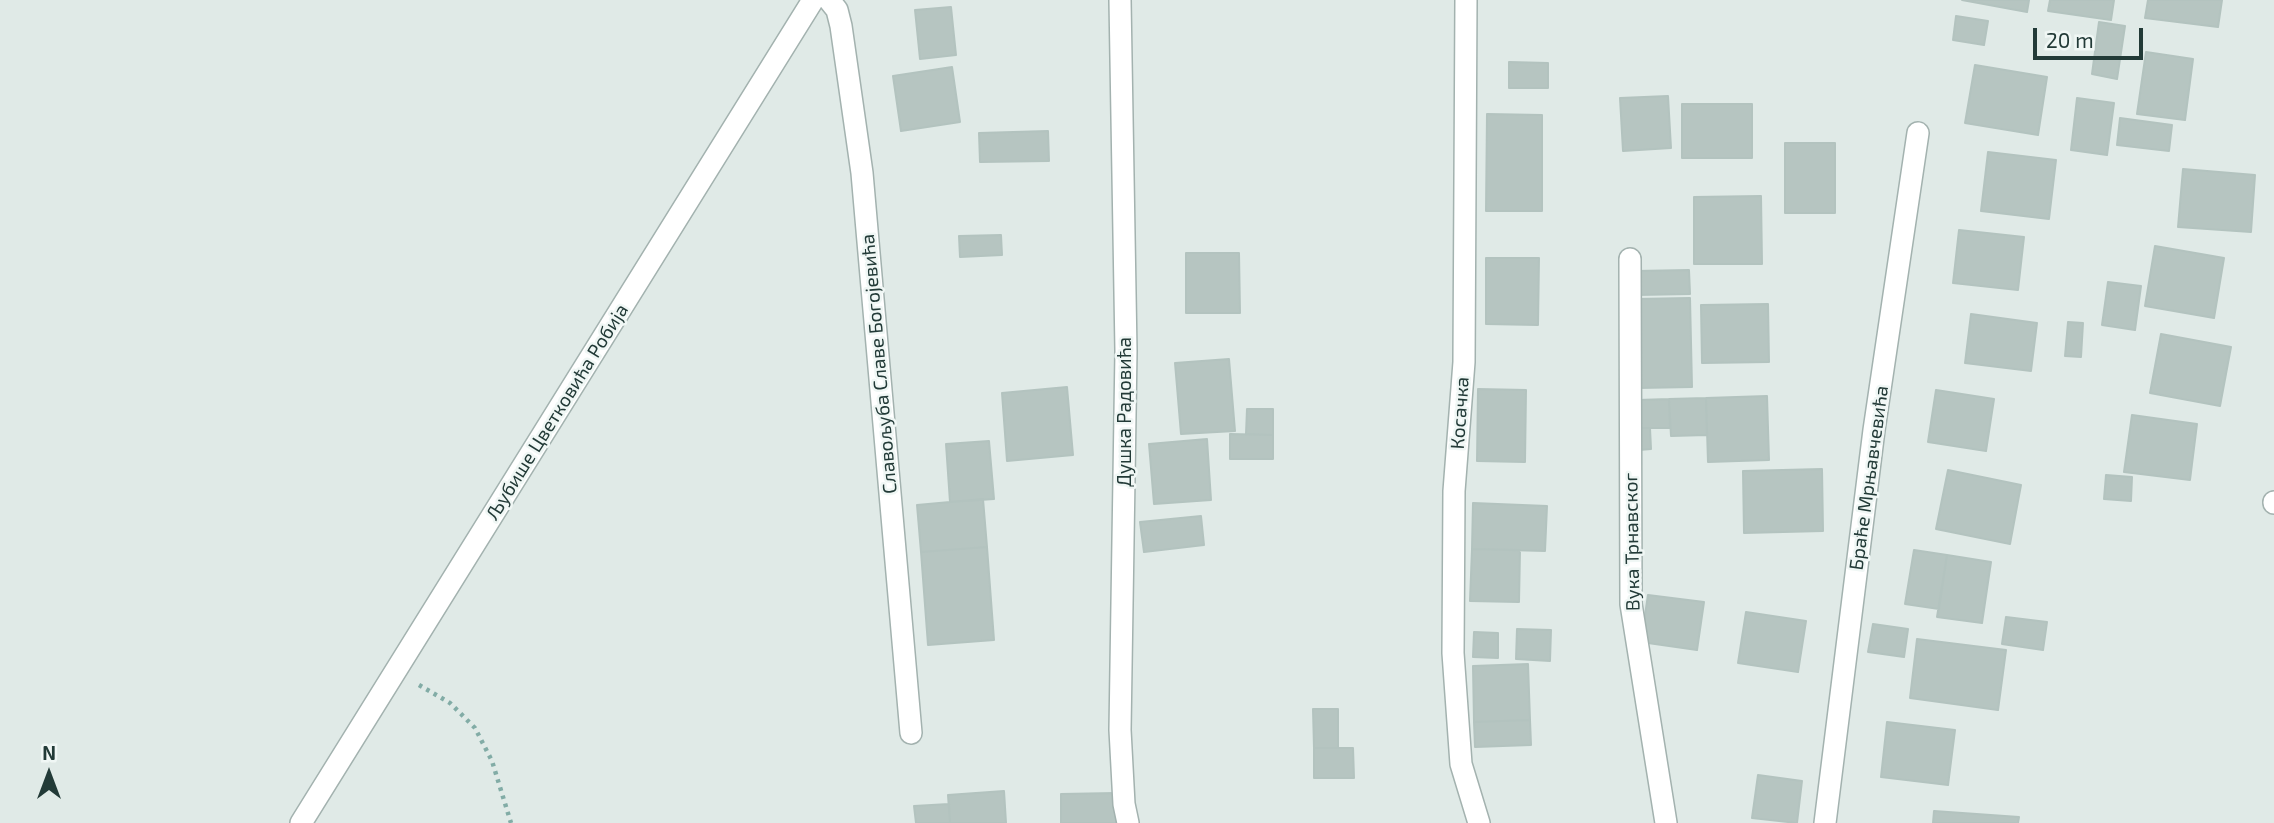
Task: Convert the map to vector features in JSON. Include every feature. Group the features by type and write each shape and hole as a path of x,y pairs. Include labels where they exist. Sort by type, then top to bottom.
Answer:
{"street":[{"name":"Љубише Цветковића Робија","path":"301,823 813,0"},
{"name":"Славољуба Славе Богојевића","path":"829,0 837,10 841,26 862,173 911,733"},
{"name":"Душка Радовића","path":"1120,0 1126,351 1120,730 1124,804 1128,823"},
{"name":"Косачка","path":"1466,0 1464,362 1454,491 1453,653 1461,764 1479,823"},
{"name":"Браће Мрњавчевића","path":"1825,823 1874,430 1919,133"},
{"name":"Вука Трнавског","path":"1630,259 1631,604 1666,823"}],"path":[{"path":"396,671 450,703 475,728 492,761 511,823"}],"building":[{"path":"1962,0 2029,0 2027,12"},
{"path":"2050,0 2114,0 2111,20 2048,11"},
{"path":"2148,0 2222,0 2218,27 2145,18"},
{"path":"951,7 956,55 920,59 915,10"},
{"path":"1956,16 1988,21 1984,45 1953,40"},
{"path":"2099,22 2125,26 2117,79 2092,74"},
{"path":"2146,52 2193,59 2185,120 2137,114"},
{"path":"1509,62 1548,63 1548,88 1509,88"},
{"path":"1975,65 2047,77 2038,135 1965,123"},
{"path":"952,67 960,122 901,131 893,76"},
{"path":"1668,96 1671,148 1623,151 1620,98"},
{"path":"2077,98 2114,103 2107,155 2071,150"},
{"path":"1682,104 1752,104 1752,158 1682,158"},
{"path":"1487,114 1542,115 1542,211 1486,211"},
{"path":"2120,118 2172,125 2169,151 2117,145"},
{"path":"1048,131 1049,161 980,162 979,133"},
{"path":"1785,143 1835,143 1835,213 1785,213"},
{"path":"1988,152 2056,160 2049,219 1981,211"},
{"path":"2183,169 2255,175 2251,232 2178,227"},
{"path":"1761,196 1762,264 1694,264 1694,197"},
{"path":"1959,230 2024,237 2018,290 1953,283"},
{"path":"1001,235 1002,255 960,257 959,236"},
{"path":"2155,246 2224,258 2214,318 2145,306"},
{"path":"1186,253 1239,253 1240,313 1186,313"},
{"path":"1486,258 1539,258 1538,325 1486,324"},
{"path":"1689,270 1690,294 1637,295 1636,271"},
{"path":"2108,282 2141,286 2135,330 2102,325"},
{"path":"1690,298 1692,387 1638,388 1636,299"},
{"path":"1768,304 1769,362 1702,363 1701,305"},
{"path":"1971,314 2037,323 2031,371 1965,363"},
{"path":"2068,322 2083,323 2081,357 2065,356"},
{"path":"2161,334 2231,347 2220,406 2150,393"},
{"path":"1229,359 1235,431 1181,434 1175,363"},
{"path":"1067,387 1073,455 1007,461 1002,393"},
{"path":"1478,389 1526,390 1525,462 1477,461"},
{"path":"1936,390 1994,399 1986,451 1928,442"},
{"path":"1767,396 1769,460 1708,462 1706,398"},
{"path":"1706,398 1707,435 1671,436 1669,399"},
{"path":"1669,399 1670,428 1639,428 1638,400"},
{"path":"1247,409 1273,409 1273,435 1246,434"},
{"path":"2132,415 2197,424 2190,480 2124,472"},
{"path":"1639,428 1650,428 1651,449 1639,450"},
{"path":"1230,434 1273,435 1273,459 1230,459"},
{"path":"1207,439 1211,500 1154,504 1149,444"},
{"path":"989,441 994,499 950,502 946,444"},
{"path":"1822,469 1823,531 1744,533 1743,471"},
{"path":"1948,470 2021,485 2010,544 1936,529"},
{"path":"2106,475 2132,477 2131,501 2104,499"},
{"path":"983,499 987,547 921,552 917,505"},
{"path":"1473,503 1547,506 1545,551 1472,549"},
{"path":"1201,516 1204,545 1144,552 1140,522"},
{"path":"987,547 994,640 928,645 921,552"},
{"path":"1472,549 1520,550 1519,602 1470,601"},
{"path":"1914,550 1947,555 1939,609 1905,604"},
{"path":"1947,555 1991,562 1982,623 1937,617"},
{"path":"1648,595 1704,602 1697,650 1641,642"},
{"path":"1746,612 1806,621 1798,672 1738,663"},
{"path":"2006,617 2047,622 2043,650 2002,644"},
{"path":"1873,624 1908,629 1904,657 1868,652"},
{"path":"1517,629 1551,630 1550,661 1516,659"},
{"path":"1474,632 1498,633 1498,658 1473,657"},
{"path":"1917,639 2006,650 1998,710 1910,698"},
{"path":"1528,664 1530,720 1474,722 1473,666"},
{"path":"1313,709 1338,709 1338,748 1314,748"},
{"path":"1530,720 1531,745 1475,747 1474,722"},
{"path":"1887,722 1955,730 1948,785 1881,777"},
{"path":"1314,748 1353,748 1354,778 1314,778"},
{"path":"1758,775 1802,781 1797,823 1752,818"},
{"path":"1004,791 1006,823 950,823 948,795"},
{"path":"1116,793 1117,823 1061,823 1061,794"},
{"path":"949,804 950,823 916,823 914,806"},
{"path":"1934,811 2019,817 2018,823 1933,823"}]}
